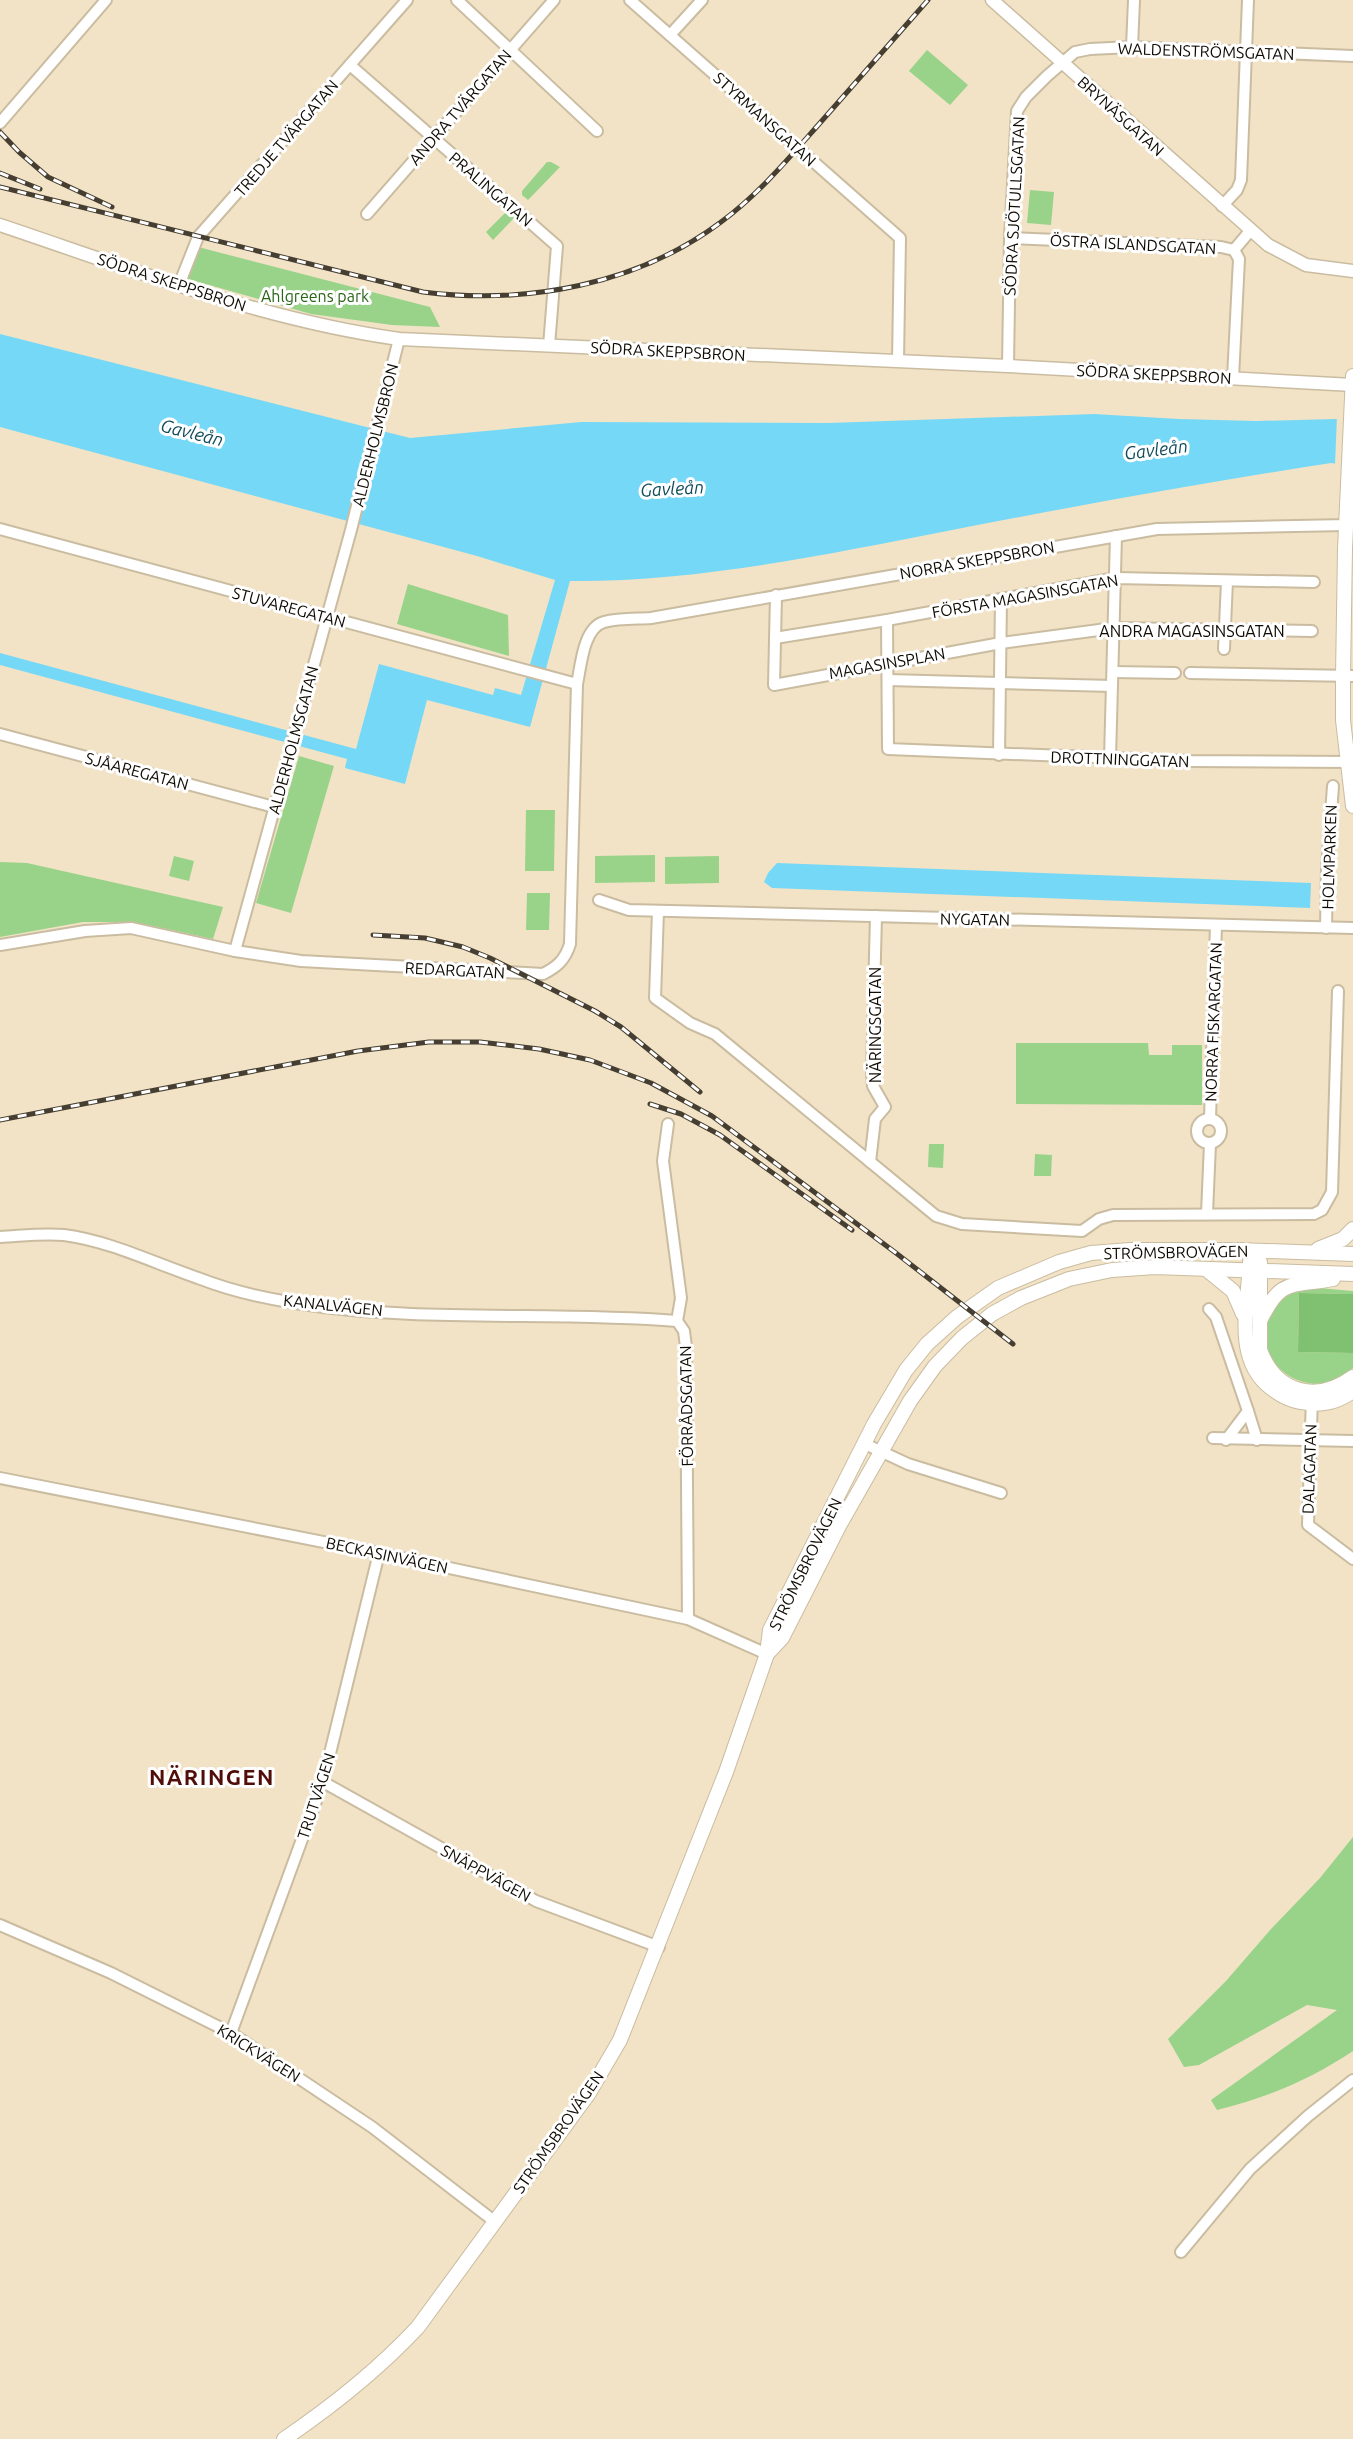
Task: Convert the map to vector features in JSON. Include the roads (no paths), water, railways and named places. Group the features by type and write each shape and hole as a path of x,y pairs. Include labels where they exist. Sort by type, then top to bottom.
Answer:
{"main road":[{"path":"1352,382 1348,487 1350,523 1348,676 1343,720 1350,763 1353,806"},
{"path":"1293,1253 1334,1245 1344,1239 1353,1229"},
{"name":"STRÖMSBROVÄGEN","path":"284,2439 351,2391 386,2361 418,2327 589,2093 620,2040 658,1947 726,1772 767,1654 770,1630 865,1444 906,1370 927,1344 957,1317 998,1288 1050,1266 1091,1253 1157,1249 1353,1254"},
{"path":"1252,1324 1255,1251"},
{"name":"STRÖMSBROVÄGEN","path":"767,1654 782,1638 880,1451 910,1401 935,1366 962,1338 992,1314 1021,1298 1080,1276 1112,1270 1155,1267 1353,1274"},
{"path":"1206,1269 1233,1291 1252,1324 1265,1363 1273,1374 1312,1398 1336,1401 1353,1391"},
{"path":"1252,1324 1282,1288 1292,1284 1353,1274"},
{"path":"1312,1398 1353,1377"}],"street":[{"path":"0,123 106,0"},
{"name":"TREDJE TVÄRGATAN","path":"179,285 198,237 407,0"},
{"path":"457,0 597,131"},
{"name":"ANDRA TVÄRGATAN","path":"367,214 554,0"},
{"name":"STYRMANSGATAN","path":"630,0 900,238 898,361"},
{"path":"670,35 702,0"},
{"name":"BRYNÄSGATAN","path":"992,0 1250,231 1286,256 1306,265 1353,271"},
{"path":"1132,47 1134,0"},
{"path":"1222,206 1237,190 1241,180 1248,0"},
{"name":"WALDENSTRÖMSGATAN","path":"1063,63 1075,52 1132,47 1353,56"},
{"name":"SÖDRA SJÖTULLSGATAN","path":"1008,366 1010,238 1017,111 1026,97 1063,63"},
{"name":"PRALINGATAN","path":"350,65 557,246 549,346"},
{"name":"SÖDRA SKEPPSBRON","path":"0,225 179,285 308,323 399,339 1352,382"},
{"path":"1234,250 1250,231"},
{"name":"ÖSTRA ISLANDSGATAN","path":"1010,238 1221,247 1234,250 1239,259 1233,378"},
{"name":"ALDERHOLMSBRON","path":"351,530 399,339"},
{"name":"NORRA SKEPPSBRON","path":"603,622 651,618 1157,529 1350,523"},
{"name":"STUVAREGATAN","path":"0,529 577,684"},
{"name":"ALDERHOLMSGATAN","path":"235,951 351,530"},
{"path":"1110,758 1116,536"},
{"name":"FÖRSTA MAGASINSGATAN","path":"775,638 1116,578 1314,582"},
{"path":"1224,649 1227,581"},
{"path":"775,638 776,595"},
{"path":"999,755 1001,599"},
{"path":"887,620 888,680 1112,686"},
{"name":"REDARGATAN","path":"0,945 85,931 131,928 235,951 301,961 524,974 543,974 557,967 567,955 572,931 577,684 586,643 592,632 603,622"},
{"name":"ANDRA MAGASINSGATAN","path":"1001,643 1114,628 1312,631"},
{"name":"MAGASINSPLAN","path":"775,638 774,685 1001,643"},
{"path":"1113,672 1175,673"},
{"path":"1190,673 1348,676"},
{"name":"DROTTNINGGATAN","path":"888,680 888,749 1190,761 1350,763"},
{"name":"SJÅAREGATAN","path":"0,734 274,807"},
{"name":"HOLMPARKEN","path":"1326,928 1327,868 1333,786"},
{"name":"NYGATAN","path":"599,900 629,910 1353,928"},
{"path":"658,911 655,998 690,1023 715,1034 936,1216 962,1224 1082,1231 1099,1219 1113,1215 1314,1214 1322,1210 1332,1192 1338,991"},
{"name":"NÄRINGSGATAN","path":"870,1162 875,1119 885,1107 873,1086 872,1072 876,916"},
{"name":"NORRA FISKARGATAN","path":"1210,1119 1216,925"},
{"name":"NORRA FISKARGATAN","path":"1210,1119 1218,1123 1221,1131 1218,1140 1210,1144 1198,1138 1197,1129 1202,1122 1210,1119"},
{"name":"FÖRRÅDSGATAN","path":"668,1124 663,1161 681,1298 676,1320 684,1331 686,1347 688,1619"},
{"name":"NORRA FISKARGATAN","path":"1207,1213 1210,1144"},
{"name":"KANALVÄGEN","path":"0,1237 65,1235 128,1251 199,1279 251,1294 295,1303 366,1311 676,1320"},
{"path":"1209,1309 1216,1317 1257,1440"},
{"name":"DALAGATAN","path":"1312,1398 1308,1525 1353,1559"},
{"path":"1226,1440 1248,1411"},
{"path":"1213,1438 1353,1441"},
{"path":"865,1444 908,1464 1001,1493"},
{"name":"BECKASINVÄGEN","path":"0,1478 378,1553 688,1619 767,1654"},
{"name":"TRUTVÄGEN","path":"231,2033 323,1782 378,1553"},
{"name":"SNÄPPVÄGEN","path":"323,1782 536,1901 658,1947"},
{"name":"KRICKVÄGEN","path":"0,1925 111,1973 231,2033 372,2127 494,2221"},
{"path":"1181,2252 1250,2169 1308,2116 1353,2080"}],"water":[{"name":"Gavleån","path":"0,334 410,438 581,422 828,423 1094,414 1257,421 1336,419 1353,420 1353,466 1331,463 1235,479 760,565 665,577 570,581 530,727 427,700 405,784 345,768 347,759 0,665 0,653 356,749 379,664 493,695 495,688 521,695 555,580 477,556 0,427"},
{"path":"777,863 1311,883 1310,908 772,888 764,882"}],"railway":[{"path":"0,187 423,292 501,295 579,286 653,261 688,244 735,211 785,162 928,0"},
{"path":"0,132 48,177 112,207"},
{"path":"0,173 40,189"},
{"path":"373,935 425,938 463,947 490,958 595,1011 621,1027 700,1092"},
{"path":"0,1120 358,1051 429,1042 480,1042 539,1049 590,1060 651,1083 712,1116 896,1253 1013,1344"},
{"path":"650,1104 681,1114 720,1135 852,1230"}],"district":[{"name":"NÄRINGEN","path":"212,1777"}],"park label":[{"name":"Ahlgreens park","path":"315,296"}]}
